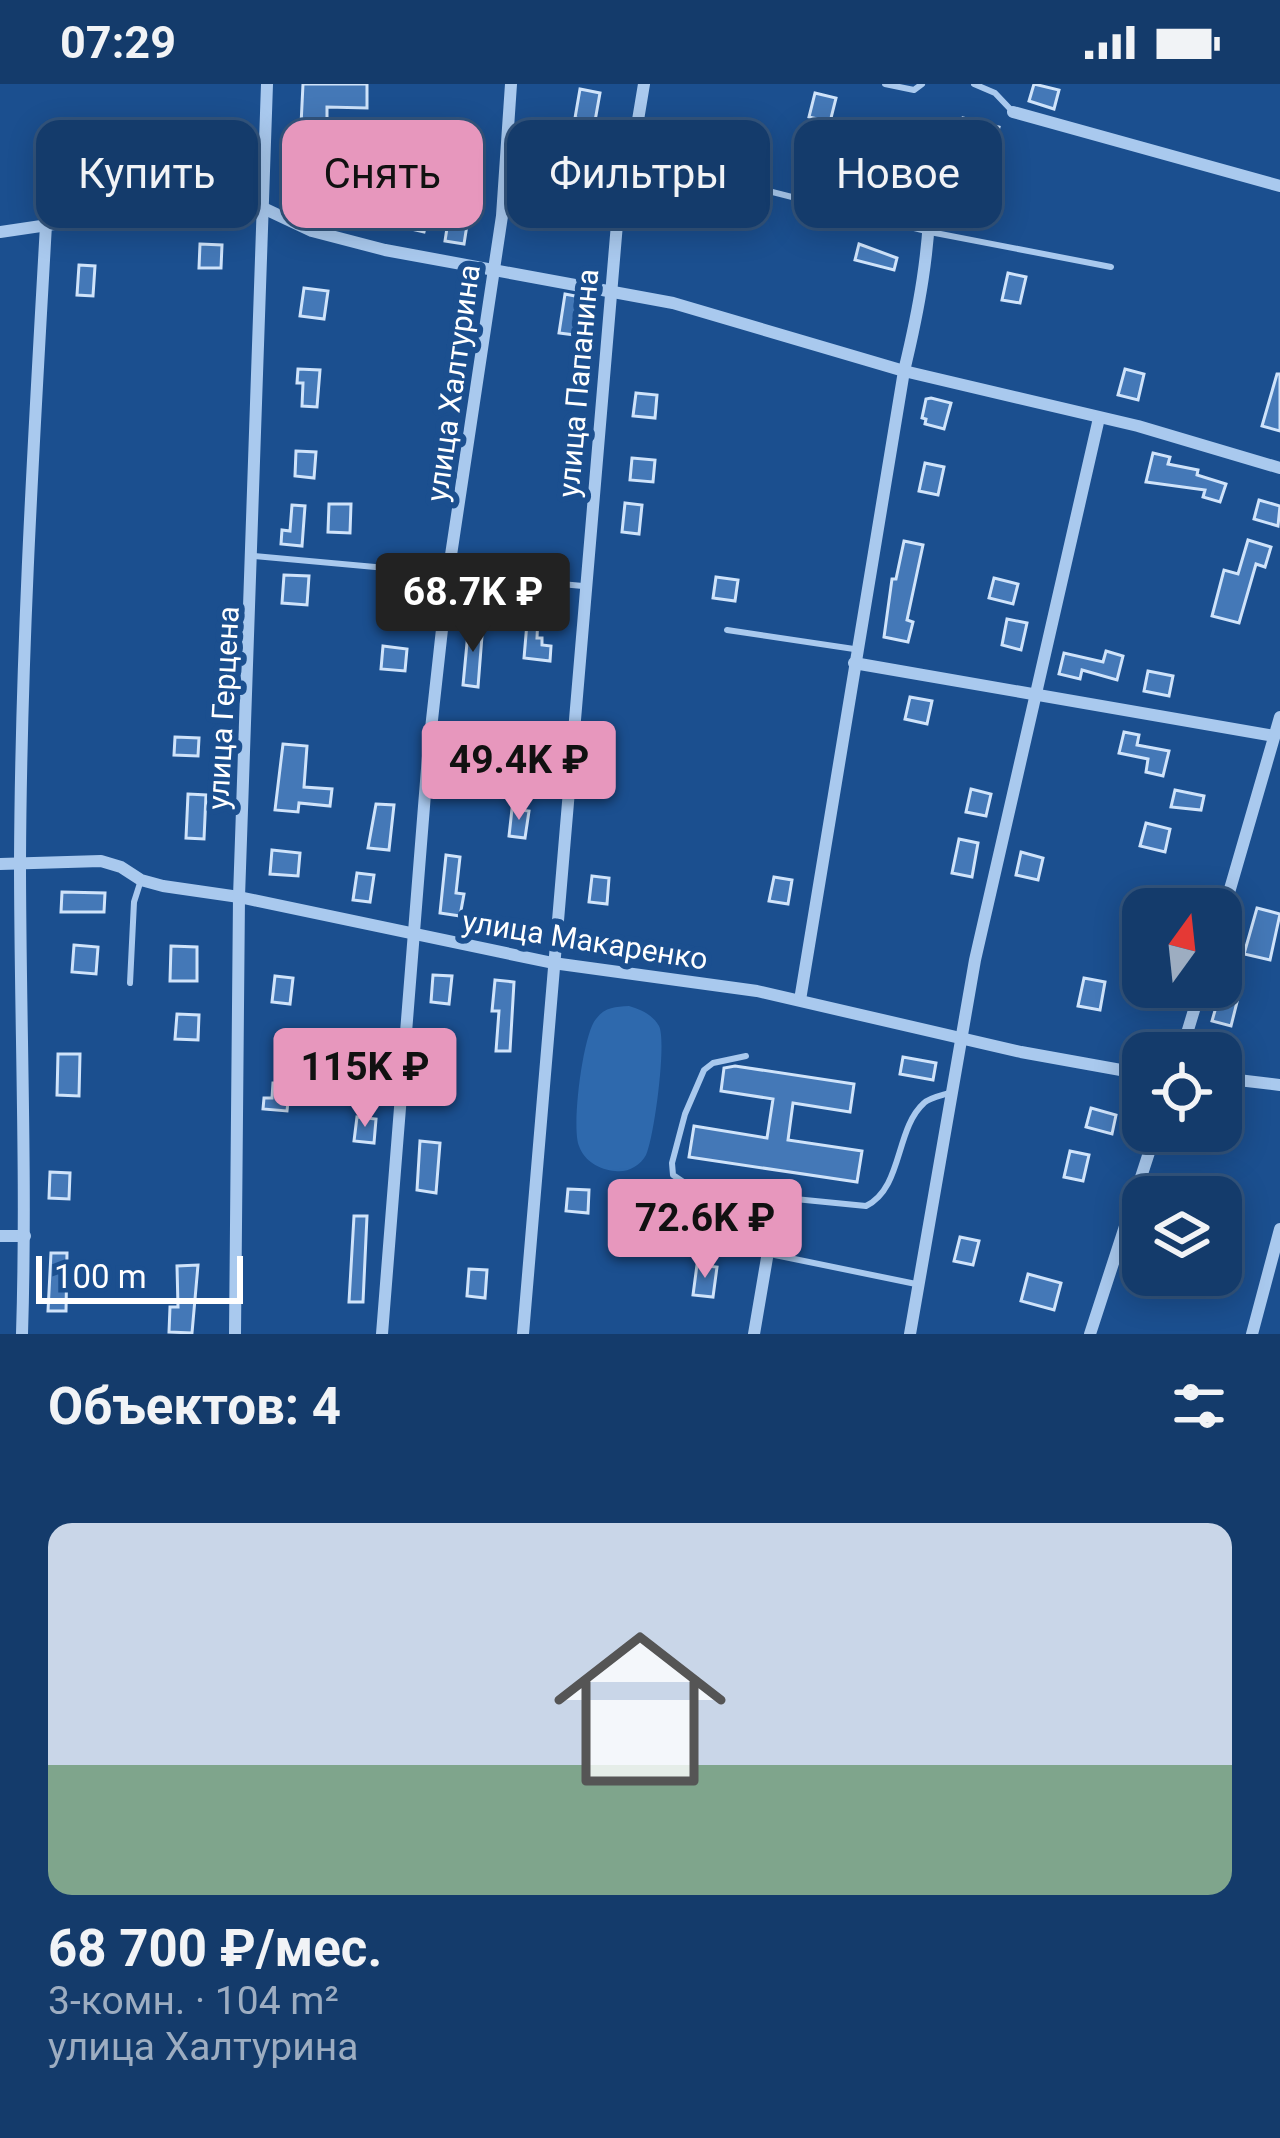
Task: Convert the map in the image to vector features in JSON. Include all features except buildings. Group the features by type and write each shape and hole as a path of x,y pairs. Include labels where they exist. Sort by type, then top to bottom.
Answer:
{"street":[{"name":"улица Герцена","path":"235,1334 238,898 254,556 267,84"},
{"name":"улица Халтурина","path":"382,1334 413,935 448,575 502,216 511,84"},
{"name":"улица Папанина","path":"638,120 644,84"},
{"path":"1013,112 1280,186"},
{"path":"258,207 312,231 493,272 610,290 726,316 904,371 1280,468"},
{"path":"0,232 36,227"},
{"path":"22,1334 20,860 28,543 46,228"},
{"name":"улица Папанина","path":"523,1334 616,228"},
{"path":"800,1000 930,228"},
{"path":"910,1334 975,961 1100,418"},
{"path":"856,656 1035,695 1274,736"},
{"path":"1230,888 1280,717"},
{"name":"улица Макаренко","path":"0,864 101,861 141,880 554,963 800,1000 962,1039 1122,1070"},
{"path":"1242,1080 1280,1084"},
{"path":"1090,1334 1149,1152"},
{"path":"754,1334 777,1199"},
{"path":"1252,1334 1280,1229"},
{"path":"0,1236 25,1236"}],"lane":[{"path":"885,84 914,90 922,84"},
{"path":"974,84 994,93 1013,112"},
{"path":"770,191 930,232 1111,267"},
{"path":"254,556 583,586"},
{"path":"728,630 856,656"},
{"path":"130,983 134,902 141,880"},
{"path":"746,1056 713,1063 704,1070 674,1149 673,1175 694,1189 852,1206 874,1202 885,1190 925,1101 952,1092"},
{"path":"766,1253 919,1285"}],"shaded area":[{"path":"629,1006 646,1013 659,1026 661,1069 646,1155 633,1168 620,1171 598,1167 581,1151 577,1102 591,1028 607,1010"}]}
